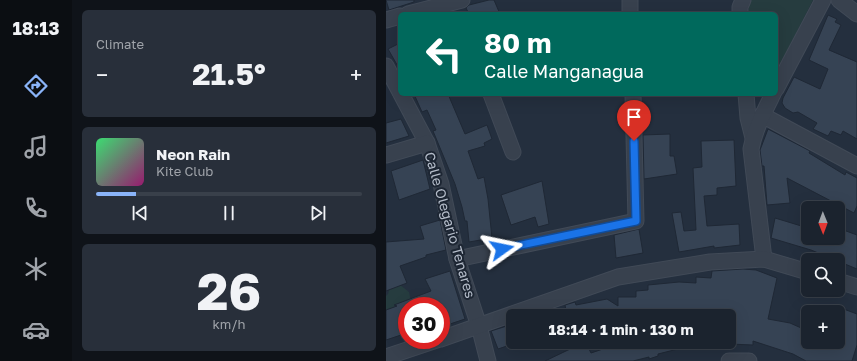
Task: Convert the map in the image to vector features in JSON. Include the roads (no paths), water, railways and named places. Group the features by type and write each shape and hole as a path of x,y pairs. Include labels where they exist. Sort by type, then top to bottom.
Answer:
{"street":[{"path":"630,0 630,12"},
{"path":"740,12 740,7 743,0"},
{"path":"778,85 824,0"},
{"path":"839,0 857,14"},
{"path":"418,12 460,4"},
{"path":"386,20 398,17"},
{"name":"Calle Olegario Tenares","path":"386,66 398,89"},
{"name":"Calle Olegario Tenares","path":"402,96 427,144 441,184 457,259 479,326 488,361"},
{"path":"492,96 513,152"},
{"path":"457,259 636,221 633,96"},
{"path":"746,96 748,118 754,138"},
{"path":"764,259 751,149 762,115 772,96"},
{"path":"762,115 857,166"},
{"path":"386,155 427,144"},
{"path":"450,336 618,277 710,262 764,259 801,270"},
{"path":"845,283 857,287"},
{"path":"386,357 410,349"},
{"path":"728,361 749,361"}]}
